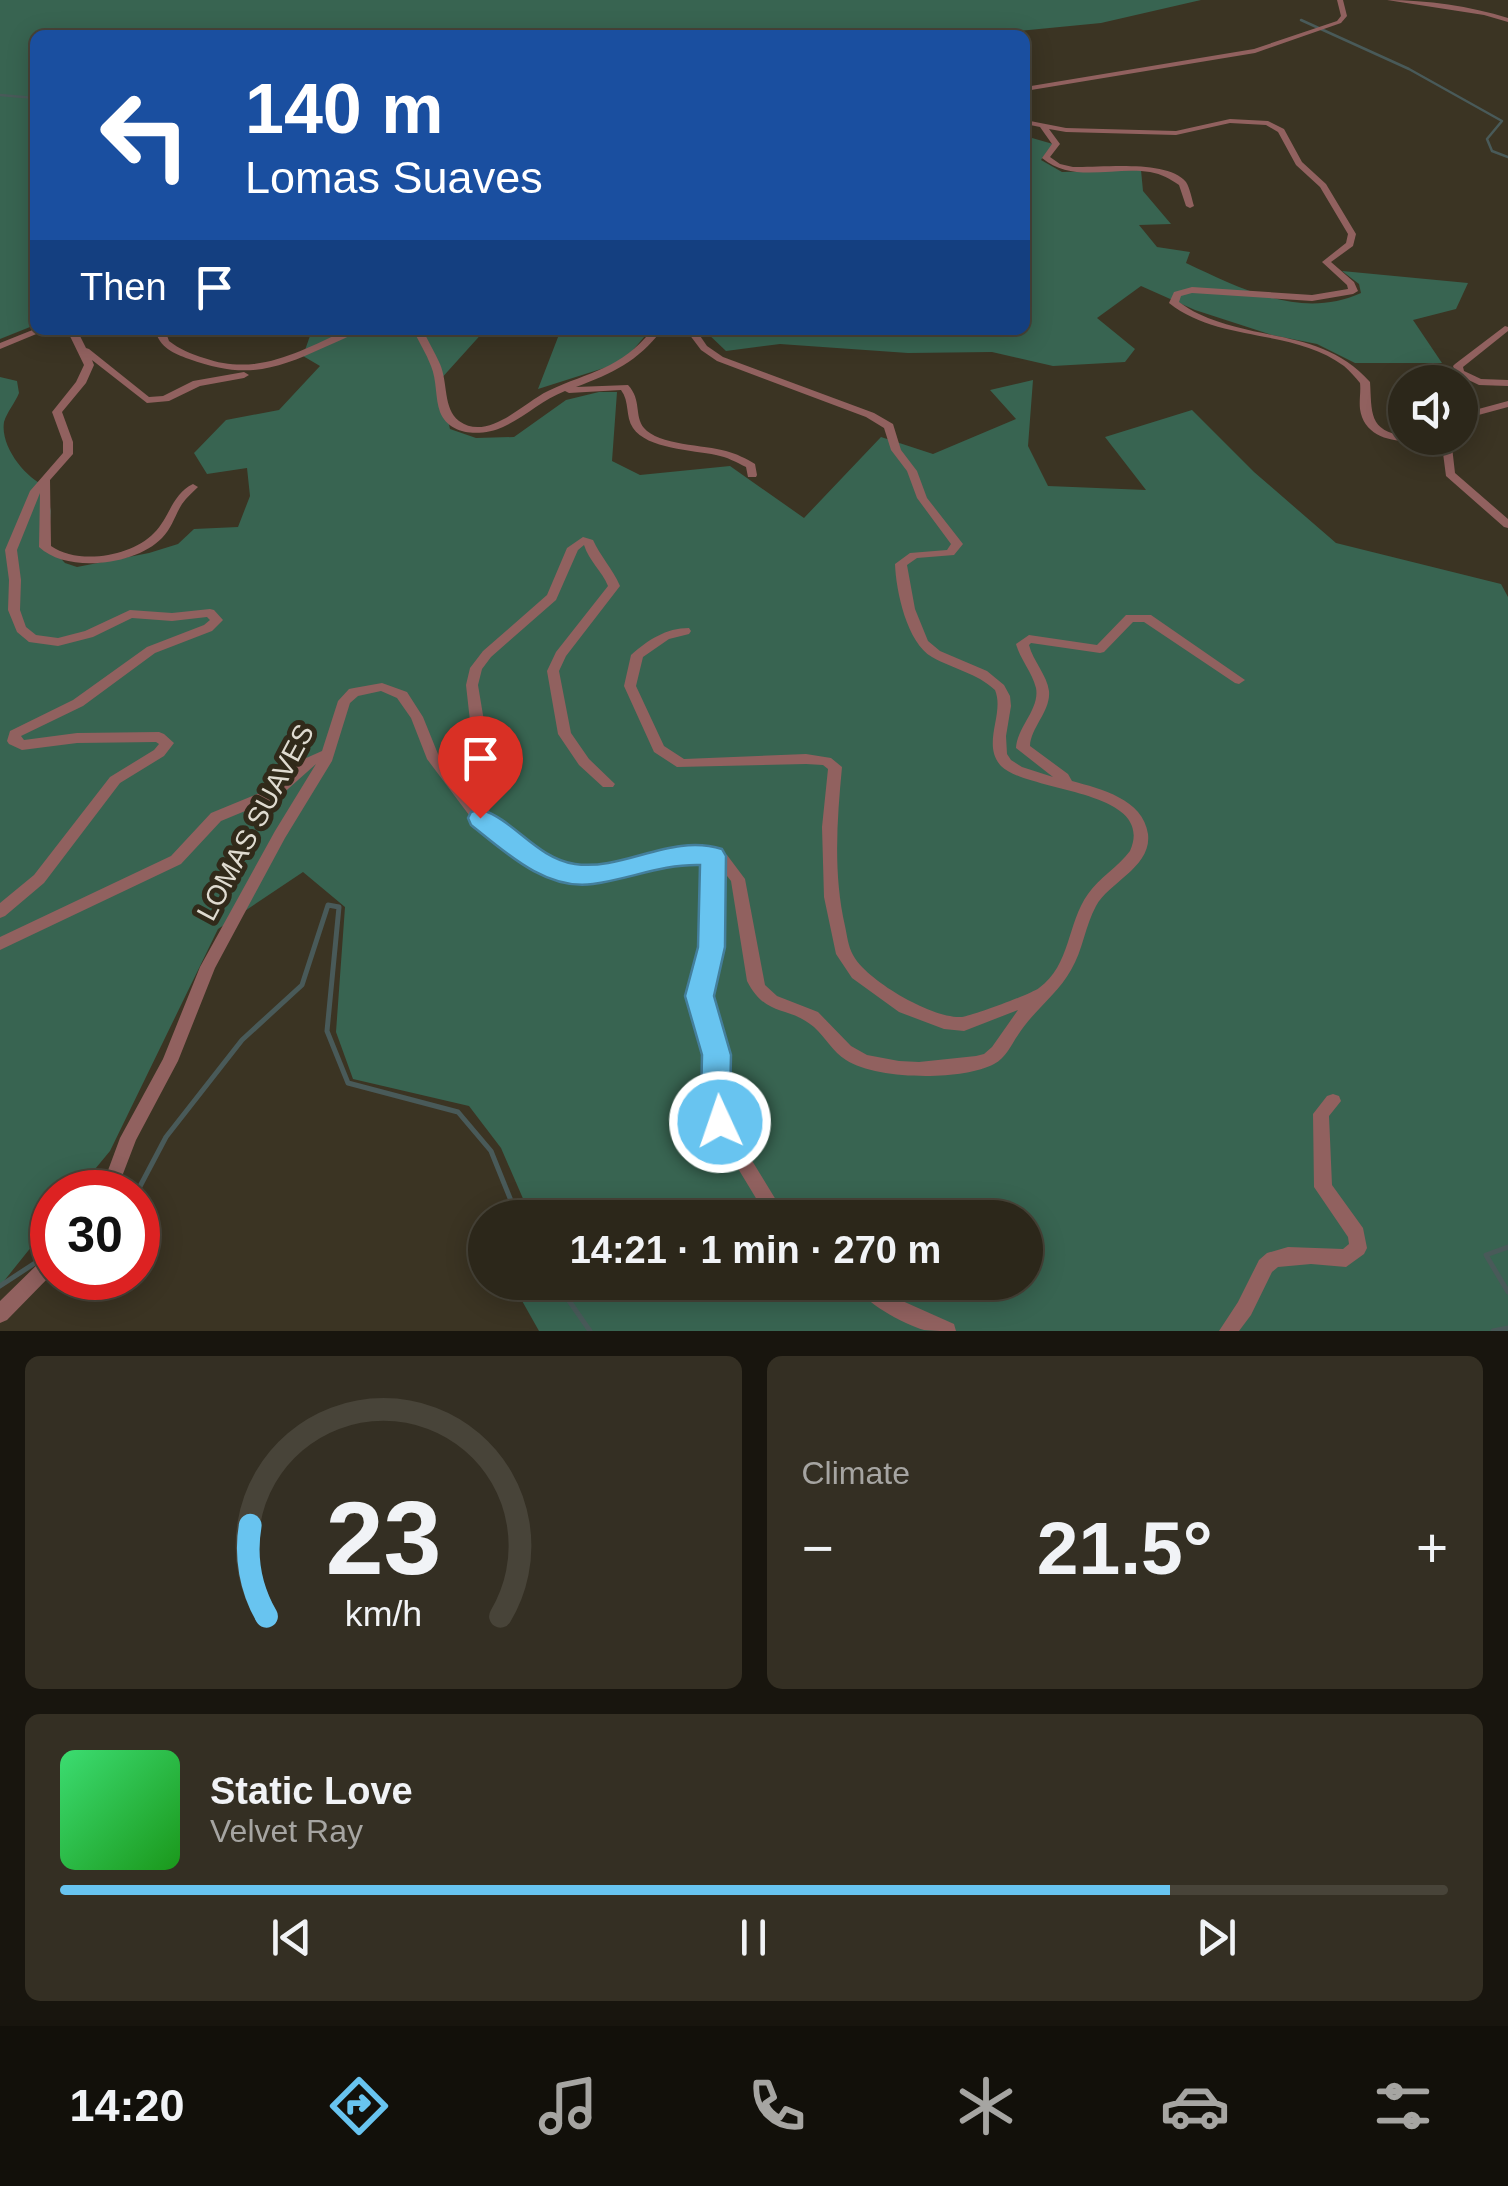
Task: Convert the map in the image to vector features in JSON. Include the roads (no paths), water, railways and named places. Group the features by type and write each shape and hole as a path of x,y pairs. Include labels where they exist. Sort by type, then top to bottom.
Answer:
{"street":[{"path":"1030,88 1270,47 1341,21 1340,0"},
{"path":"1390,0 1508,17"},
{"path":"1030,123 1176,133 1248,120 1268,122 1279,129 1352,234 1350,244 1326,262 1351,284 1353,291 1312,298 1192,290 1177,294 1174,303 1257,336 1308,346 1338,359 1365,382 1366,413 1373,426 1388,434"},
{"path":"1044,127 1056,144 1046,158 1053,165 1070,169 1136,166 1164,172 1183,184 1190,206"},
{"path":"1505,329 1458,366 1459,372 1479,382 1508,383"},
{"path":"0,346 30,334"},
{"path":"0,912 38,879 116,780 167,744 159,737 77,738 22,746 14,741 15,734 78,703 151,650 208,628 217,620 210,613 172,617 136,613 72,640 44,642 24,633 14,610 16,580 11,550 33,496 68,454 68,442 57,412 88,371 84,350 75,335"},
{"path":"162,335 166,345 203,362 255,370"},
{"path":"84,350 147,400 165,398 197,383 291,361 345,335"},
{"path":"420,335 437,368 446,415 460,426 477,430 499,426 562,389 633,359 653,335"},
{"path":"695,335 720,359 870,415 889,426 896,450 912,471 922,498 956,541 950,552 914,555 901,564 920,641 932,652 990,679 1001,689 1004,700 998,739 1001,756 1009,765 1020,772 1096,792 1127,810 1141,828 1141,842 1132,860 1102,885 1091,900 1068,963 1016,1024 1000,1050 982,1061 898,1068 859,1060 820,1022 761,994 754,981 738,880 731,867 713,856"},
{"path":"562,389 624,387 632,397 633,422 642,432 666,442 691,444 739,459 751,466 752,475"},
{"path":"1478,412 1508,404"},
{"path":"1448,455 1450,474 1508,524"},
{"path":"45,480 46,547 59,557 70,559 118,554 153,541 180,498 193,487"},
{"path":"480,818 485,811 485,798 469,764 468,749 477,721 472,685 476,668 486,654 552,596 573,548 583,540 589,542 593,558 614,586 560,655 553,671 566,734 584,762 608,784"},
{"path":"1066,784 1063,776 1023,748 1022,737 1041,700 1042,688 1025,660 1022,644 1029,639 1100,649 1130,618 1138,616 1163,626 1199,656 1238,680"},
{"path":"685,631 665,636 637,655 630,686 659,749 682,764 806,759 826,761 835,767 829,827 831,897 844,954 857,974 905,1008 954,1023 964,1024 1044,993"},
{"name":"LOMAS SUAVES","path":"116,1170 128,1138 170,1061 216,952 329,753 346,698 370,687 393,689 412,707 437,764 480,818 534,860 570,874 591,875 674,855 713,856"},
{"path":"0,944 176,860 216,818 274,793 308,762 329,753"},
{"path":"713,856 712,947 700,996 716,1055 717,1112 767,1200"},
{"path":"1228,1331 1239,1316 1260,1268 1274,1257 1292,1254 1346,1258 1358,1248 1358,1234 1324,1187 1321,1114 1333,1101"},
{"path":"0,1314 30,1284"},
{"path":"882,1300 947,1331"}],"waterway":[{"path":"1301,20 1409,69 1502,121 1487,139 1492,151 1508,157"},
{"path":"0,95 30,98"},
{"path":"149,1170 166,1137 242,1040 302,985 328,905 339,907 327,1031 348,1083 458,1112 491,1151 511,1200"},
{"path":"1508,1247 1486,1255 1508,1292"},
{"path":"0,1286 30,1266"},
{"path":"568,1300 590,1331"},
{"path":"1493,1331 1508,1328"}]}
